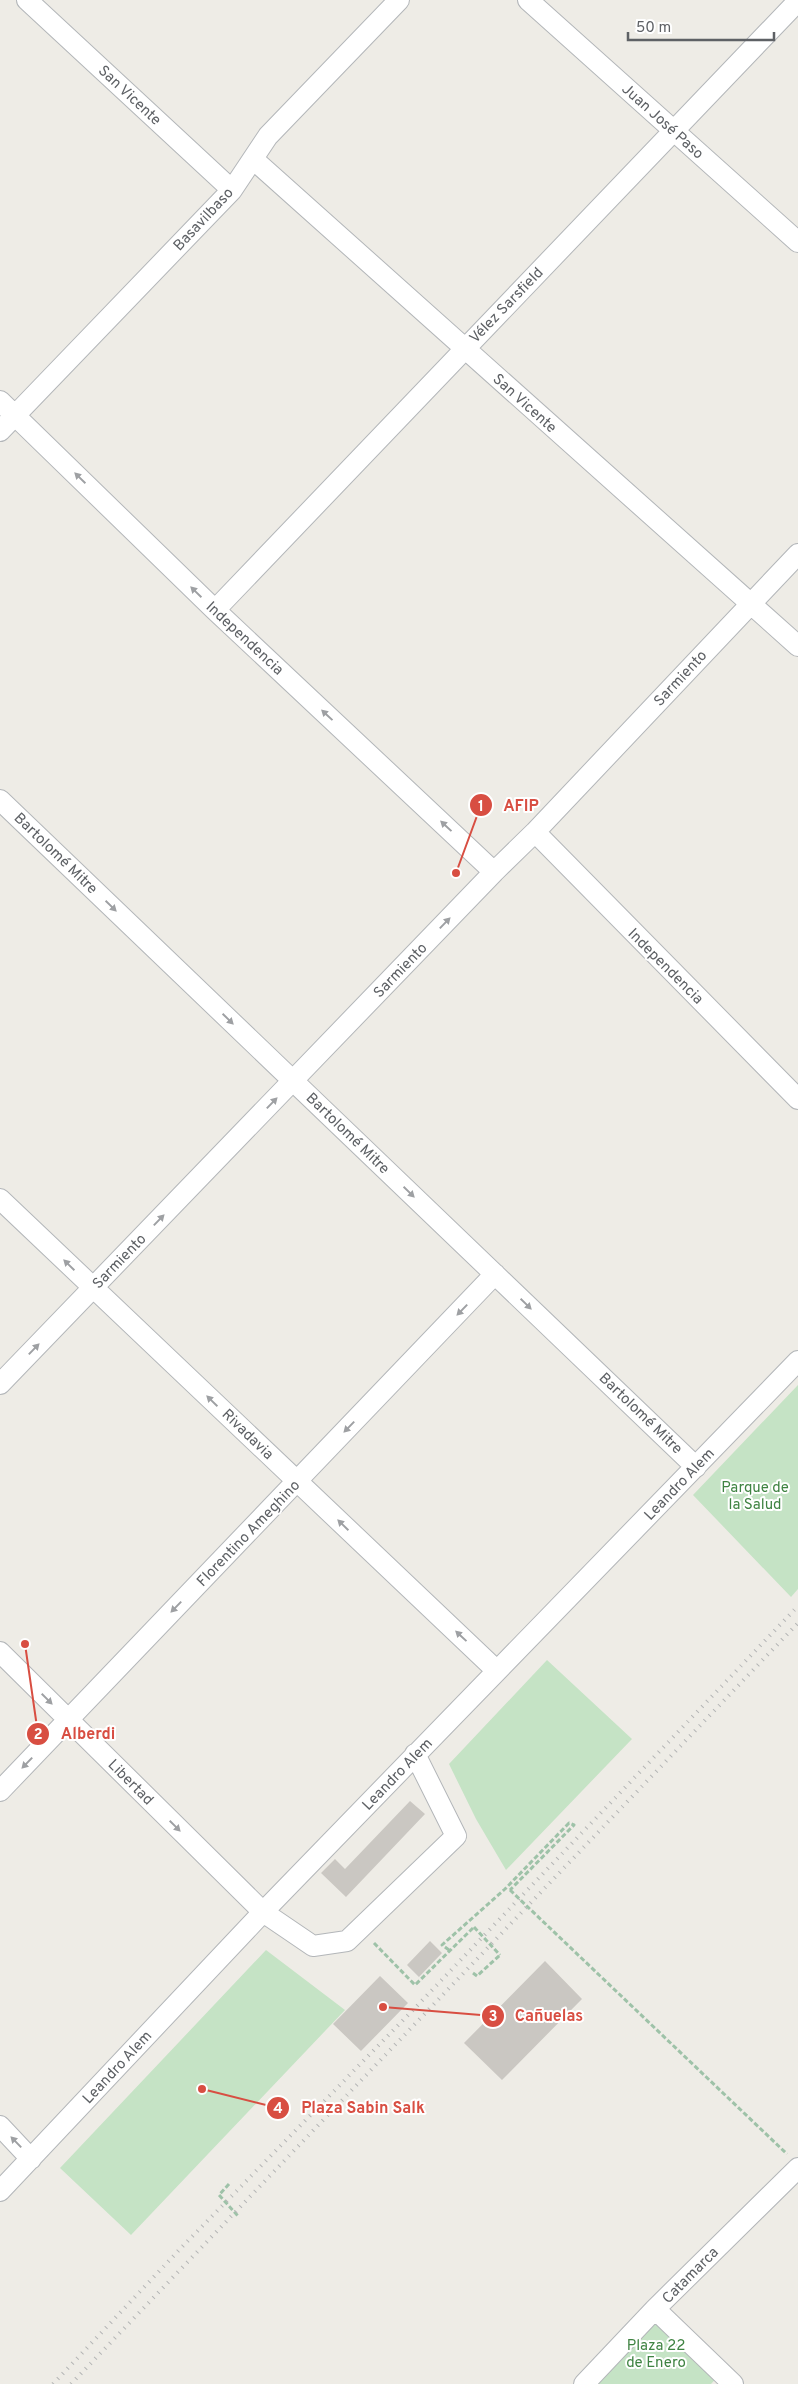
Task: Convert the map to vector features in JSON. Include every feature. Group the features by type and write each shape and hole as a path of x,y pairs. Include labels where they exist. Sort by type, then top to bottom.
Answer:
{"street":[{"name":"San Vicente","path":"27,0 232,190"},
{"name":"Basavilbaso","path":"0,431 232,190 268,136 399,0"},
{"name":"Juan José Paso","path":"528,0 798,242"},
{"name":"Vélez Sarsfield","path":"215,610 798,1"},
{"name":"San Vicente","path":"253,159 798,646"},
{"name":"Independencia","path":"0,401 215,610 494,872"},
{"name":"Sarmiento","path":"0,1384 534,832 798,554"},
{"name":"Bartolomé Mitre","path":"0,800 696,1466"},
{"name":"Independencia","path":"534,832 798,1099"},
{"name":"Rivadavia","path":"0,1199 496,1670"},
{"name":"Florentino Ameghino","path":"0,1791 495,1274"},
{"name":"Leandro Alem","path":"0,2191 263,1912 798,1360"},
{"name":"Libertad","path":"0,1652 263,1912 313,1946 347,1941 456,1836 415,1754"},
{"path":"0,2126 31,2159"},
{"name":"Catamarca","path":"584,2384 793,2161"},
{"path":"655,2309 721,2380"}],"path":[{"path":"449,1950 442,1944 505,1889 569,1823 574,1825 510,1890 793,2161"},
{"path":"360,1928 415,1985 474,1927 500,1954 477,1976 473,1973"},
{"path":"229,2184 219,2195 238,2216"}],"green space":[{"name":"Parque de la Salud","path":"798,1385 798,1589 791,1597 693,1495"},
{"path":"547,1660 632,1739 506,1870 476,1819 449,1764"},
{"path":"266,1950 345,2010 131,2235 60,2168"},
{"name":"Plaza 22 de Enero","path":"655,2309 721,2373 711,2384 584,2384"}],"building":[{"path":"410,1801 425,1814 346,1897 321,1873 335,1859 345,1869"},
{"path":"430,1941 442,1953 419,1977 407,1965"},
{"path":"545,1961 582,1999 502,2080 464,2043"},
{"path":"380,1976 408,2003 361,2051 333,2024"}],"railway":[{"path":"53,2384 180,2249 414,2009 798,1606"},
{"path":"71,2384 798,1623"}],"place":[{"name":"AFIP","path":"456,873"},
{"name":"Alberdi","path":"25,1644"},
{"name":"Cañuelas","path":"383,2007"},
{"name":"Plaza Sabin Salk","path":"202,2089"}]}
